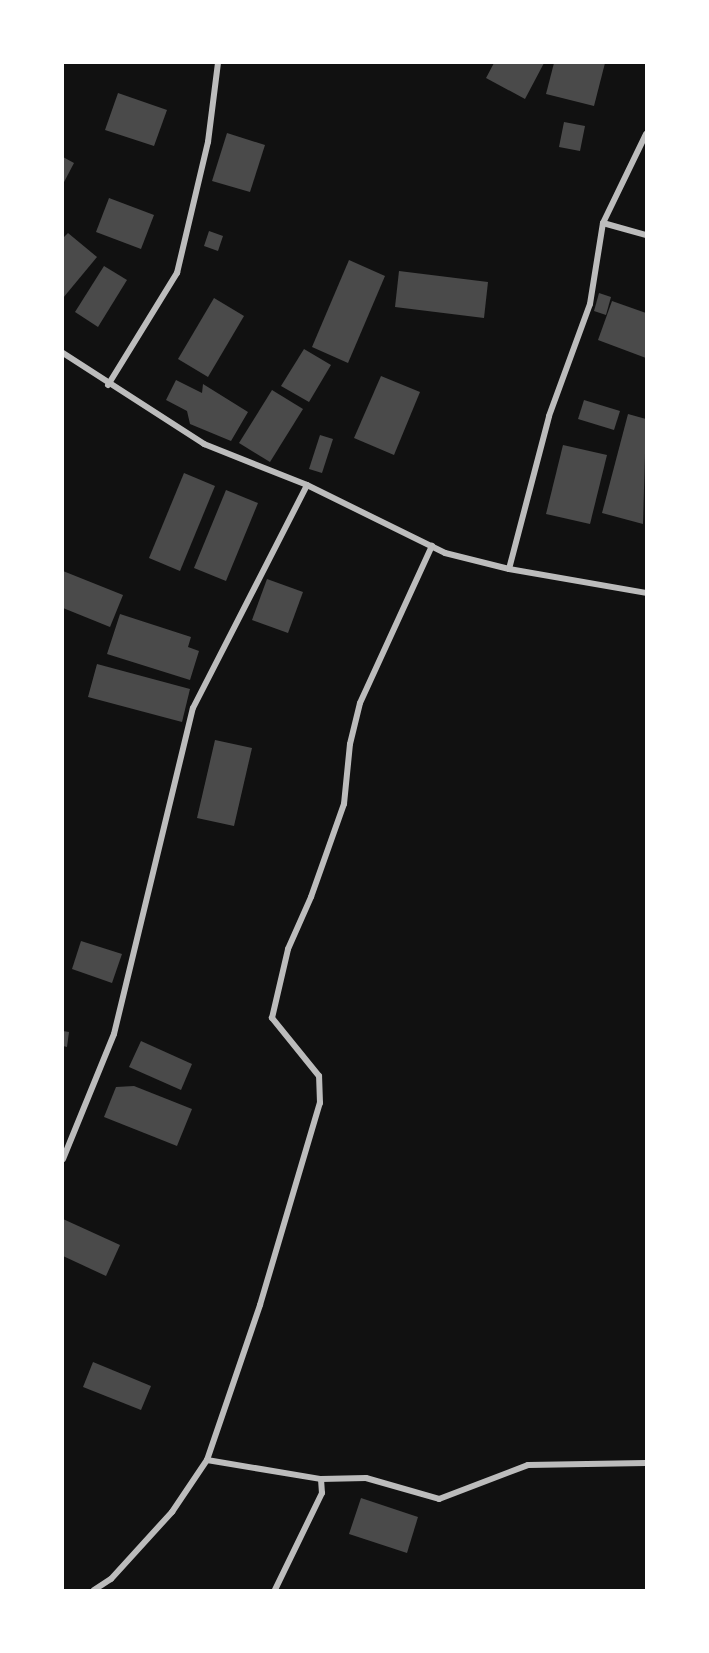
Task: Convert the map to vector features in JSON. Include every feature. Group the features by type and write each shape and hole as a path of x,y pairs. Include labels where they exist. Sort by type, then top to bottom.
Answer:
{"street":[{"path":"108,385 177,273 208,142 218,63"},
{"path":"509,569 549,416 590,304 603,223 646,134"},
{"path":"603,223 646,235"},
{"path":"63,353 108,385 204,444 307,485 432,546 509,569 646,593"},
{"path":"63,1159 114,1034 193,708 307,485"},
{"path":"94,1590 111,1579 172,1512 207,1460 260,1305 320,1103 319,1076 272,1018 288,949 311,897 344,804 350,744 360,703 432,546"},
{"path":"207,1460 321,1479 366,1478 439,1499 528,1465 646,1463"},
{"path":"275,1590 322,1493 321,1479"}],"building":[{"path":"494,63 544,63 525,99 486,78"},
{"path":"554,63 605,63 594,106 546,94"},
{"path":"118,93 167,110 154,146 105,130"},
{"path":"564,122 585,126 580,151 559,147"},
{"path":"227,133 265,145 250,192 212,181"},
{"path":"63,157 74,163 63,184"},
{"path":"109,198 154,215 141,249 96,232"},
{"path":"209,231 223,236 218,251 204,246"},
{"path":"68,233 97,257 63,298 63,238"},
{"path":"349,260 385,276 348,363 312,347"},
{"path":"104,266 127,280 98,327 75,312"},
{"path":"399,271 488,282 484,318 395,307"},
{"path":"599,293 611,297 606,315 594,311"},
{"path":"214,298 244,316 208,377 178,359"},
{"path":"612,301 646,313 646,358 598,340"},
{"path":"304,349 331,365 309,402 281,386"},
{"path":"381,376 420,392 394,455 354,438"},
{"path":"176,380 202,393 203,384 248,412 231,441 190,424 187,411 166,400"},
{"path":"272,390 303,409 270,462 239,443"},
{"path":"584,400 620,411 614,430 578,419"},
{"path":"628,414 646,419 643,524 602,513"},
{"path":"320,435 333,439 322,473 309,469"},
{"path":"563,445 607,455 590,524 546,514"},
{"path":"184,473 215,486 180,571 149,558"},
{"path":"226,490 258,503 226,581 194,568"},
{"path":"63,571 123,595 110,627 63,608"},
{"path":"267,579 303,592 288,633 252,620"},
{"path":"120,614 191,637 188,647 199,651 190,680 107,654"},
{"path":"97,664 190,689 182,722 88,697"},
{"path":"215,740 252,748 234,826 197,818"},
{"path":"81,941 122,954 112,983 72,969"},
{"path":"63,1031 69,1032 67,1047 63,1046"},
{"path":"141,1041 192,1064 181,1090 129,1067"},
{"path":"134,1086 192,1109 177,1146 104,1117 116,1087"},
{"path":"63,1219 120,1245 106,1276 63,1256"},
{"path":"93,1362 151,1386 141,1410 83,1387"},
{"path":"361,1498 418,1517 407,1553 349,1534"}]}
